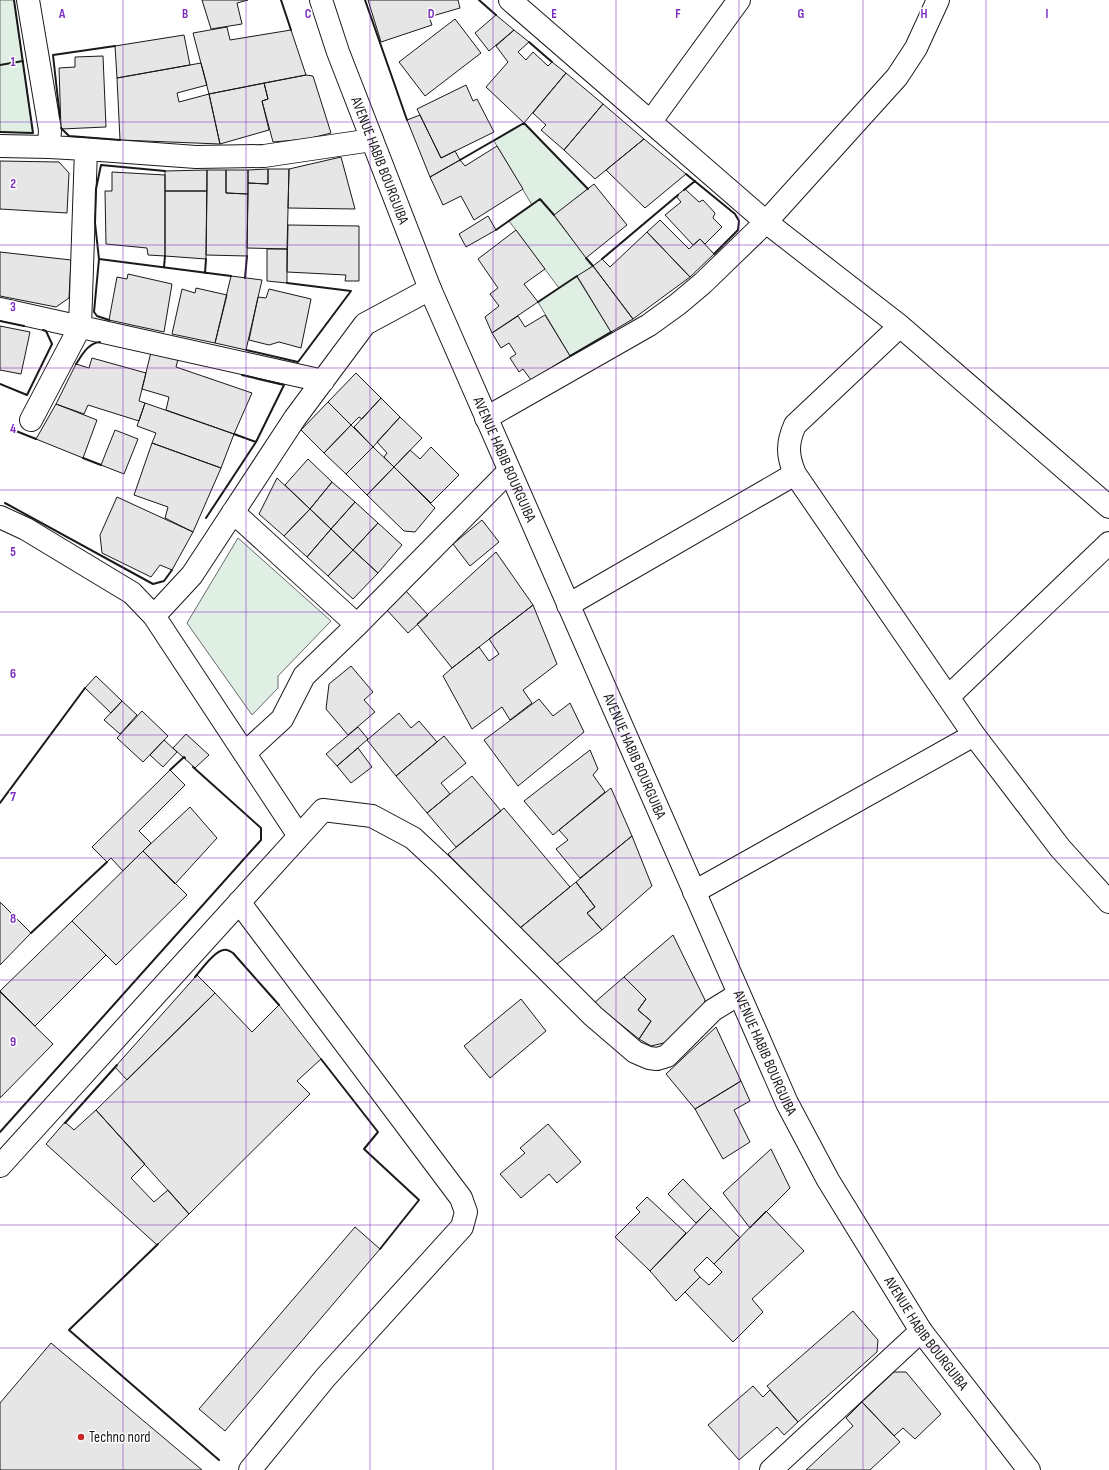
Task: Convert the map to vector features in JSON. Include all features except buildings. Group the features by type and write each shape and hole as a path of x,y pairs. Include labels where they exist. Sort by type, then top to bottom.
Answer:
{"street":[{"path":"28,0 50,130 49,147"},
{"name":"AVENUE HABIB BOURGUIBA","path":"321,0 338,52 430,289 787,1103 828,1180 921,1331 1028,1470"},
{"path":"510,0 651,120 766,222 900,326 1109,507"},
{"path":"651,120 739,0"},
{"path":"486,418 649,325 678,304 703,283 766,222 897,76 916,48 938,0"},
{"path":"0,146 86,149 196,157 264,156 372,140"},
{"path":"31,420 80,327 86,149"},
{"path":"154,616 192,575 295,418 365,324 430,289"},
{"path":"0,310 323,381"},
{"path":"900,326 795,425 789,438 790,462 795,474 974,735 1060,848 1109,902"},
{"path":"245,753 282,719 304,676 357,625 509,471"},
{"path":"568,605 795,474"},
{"path":"233,512 357,625"},
{"path":"0,517 26,529 132,593 154,616 300,836"},
{"path":"948,697 1109,543"},
{"path":"694,892 974,735"},
{"path":"0,1166 323,810 372,816 413,838 593,1016 635,1052 649,1058 657,1059 667,1056 713,1010 739,994"},
{"path":"239,902 461,1198 466,1212 462,1227 325,1378 254,1469"},
{"path":"771,1470 921,1331"}],"green space":[{"path":"0,0 14,0 33,133 0,132"},
{"path":"524,123 588,189 554,216 593,266 577,277 611,332 570,356 538,302 559,288 509,221 532,205 494,141"},
{"path":"238,538 331,621 278,676 278,688 252,715 187,623"}],"wall":[{"path":"0,132 33,133 14,0"},
{"path":"281,0 291,30"},
{"path":"365,0 407,120"},
{"path":"479,0 496,15"},
{"path":"529,42 552,62"},
{"path":"60,118 53,55 115,46"},
{"path":"0,65 23,61"},
{"path":"460,160 524,123 588,189"},
{"path":"61,128 69,136 120,140"},
{"path":"109,320 97,316 94,312 99,259 95,223 96,189 101,165 165,171"},
{"path":"686,174 735,214 739,221 738,230 714,254"},
{"path":"684,190 695,181"},
{"path":"602,259 678,195"},
{"path":"496,230 540,199 554,215"},
{"path":"164,267 165,256"},
{"path":"245,278 247,256"},
{"path":"586,258 593,266"},
{"path":"99,259 231,276"},
{"path":"205,273 206,259"},
{"path":"538,302 577,276"},
{"path":"246,350 298,362 351,291 287,283"},
{"path":"0,321 24,326"},
{"path":"0,384 27,395 52,344 46,331 43,330"},
{"path":"570,356 611,332"},
{"path":"76,364 89,347 100,342"},
{"path":"206,518 256,442 284,385 242,375"},
{"path":"11,429 36,439"},
{"path":"234,434 256,442"},
{"path":"83,458 101,465"},
{"path":"5,503 153,584 164,581 172,570"},
{"path":"0,803 85,688"},
{"path":"170,770 184,757 185,758"},
{"path":"0,1132 261,840 261,828 193,767"},
{"path":"31,933 107,862"},
{"path":"195,977 214,955 223,950 228,950 233,953 279,1005"},
{"path":"321,1059 378,1132 364,1149 419,1200 380,1249"},
{"path":"65,1123 117,1065"},
{"path":"158,1244 69,1330 219,1460"}],"place":[{"name":"Techno nord","path":"81,1437"}]}
